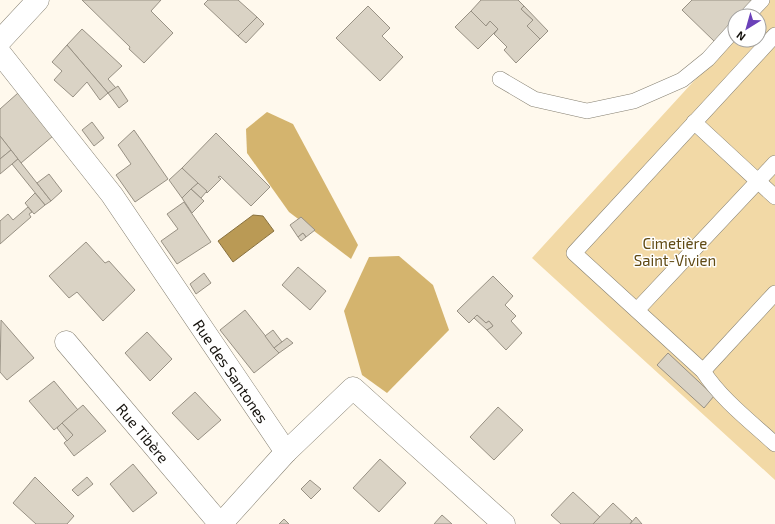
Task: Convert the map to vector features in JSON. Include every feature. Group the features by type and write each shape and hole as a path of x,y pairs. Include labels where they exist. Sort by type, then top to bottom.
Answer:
{"street":[{"path":"0,41 38,0"},
{"name":"Rue des Santones","path":"0,53 112,195 286,452"},
{"name":"Rue Tibère","path":"66,342 221,524"},
{"path":"221,524 286,452 353,388 504,524"}],"lane":[{"path":"754,8 762,0"},
{"path":"775,34 574,253 703,371 709,380 736,408 775,444"},
{"path":"500,79 534,99 587,111 634,101 682,80 708,59 727,39"},
{"path":"694,122 775,197"},
{"path":"637,310 775,163"},
{"path":"703,371 775,293"}],"green space":[{"name":"Cimetière Saint-Vivien","path":"768,0 775,0 775,480 532,258 727,45 727,48 767,48 767,8 761,8"}],"shaded area":[{"path":"267,112 293,124 358,245 351,259 289,212 247,153 246,129"},
{"path":"253,215 263,216 274,231 233,262 218,241"},
{"path":"399,256 433,285 449,330 387,393 362,375 344,311 369,257"}],"building":[{"path":"82,0 161,0 151,11 173,33 144,63 129,49 130,47"},
{"path":"208,0 238,0 257,17 238,36 204,4"},
{"path":"481,0 518,0 524,6 521,9 533,20 527,26 540,39 516,63 504,50 507,47 494,34 498,29 490,21 486,26 471,11"},
{"path":"692,0 755,0 747,8 727,8 727,29 715,42 682,10"},
{"path":"368,6 390,28 382,36 403,57 380,81 336,38"},
{"path":"524,6 548,31 540,39 527,26 533,20 521,9"},
{"path":"471,11 486,26 490,21 498,29 478,49 455,27"},
{"path":"257,17 264,24 246,43 238,36"},
{"path":"82,29 122,66 108,79 116,88 108,93 67,45"},
{"path":"67,45 108,93 100,100 87,82 73,97 54,80 62,71 52,62"},
{"path":"118,86 128,101 119,108 108,93"},
{"path":"18,93 53,136 21,163 0,136 0,109"},
{"path":"92,122 104,138 94,146 82,130"},
{"path":"134,130 168,179 135,202 116,175 131,164 118,145"},
{"path":"216,133 270,187 251,206 220,176 218,177 221,179 207,193 182,168"},
{"path":"0,136 11,150 0,159"},
{"path":"11,150 18,159 0,174 0,159"},
{"path":"18,159 51,201 45,205 12,164"},
{"path":"182,168 198,183 182,198 169,180"},
{"path":"49,174 62,191 51,201 37,183"},
{"path":"198,183 207,191 201,198 191,189"},
{"path":"191,189 204,201 192,213 182,198"},
{"path":"35,193 45,205 34,214 25,203"},
{"path":"184,202 211,242 177,264 161,241 178,229 167,214"},
{"path":"28,207 32,212 29,214 31,217 0,244 0,221 8,214 13,220"},
{"path":"301,217 315,230 306,237 303,233 298,237 290,225"},
{"path":"303,233 306,237 301,241 298,237"},
{"path":"86,242 105,263 109,261 135,290 103,321 77,292 69,298 49,276"},
{"path":"298,267 326,291 310,310 282,285"},
{"path":"204,273 211,283 196,294 190,284"},
{"path":"493,276 513,296 505,305 516,316 511,321 522,333 506,350 487,330 493,326 489,321 486,323 477,315 469,323 457,311"},
{"path":"245,310 279,353 254,373 220,330"},
{"path":"477,315 486,323 489,321 493,326 487,330 474,318"},
{"path":"1,320 34,358 7,380 0,372"},
{"path":"273,330 282,342 274,348 265,336"},
{"path":"147,332 172,359 150,381 125,353"},
{"path":"287,338 293,343 279,353 274,348"},
{"path":"668,353 714,396 704,408 657,365"},
{"path":"54,381 78,410 54,430 29,401"},
{"path":"195,392 221,420 198,440 172,413"},
{"path":"83,405 106,431 74,456 64,443 73,435 62,423"},
{"path":"498,407 523,430 494,460 470,437"},
{"path":"62,423 73,435 67,441 57,428"},
{"path":"380,459 406,483 379,512 353,488"},
{"path":"133,464 157,493 133,512 110,484"},
{"path":"35,477 74,516 67,524 36,524 13,503"},
{"path":"87,477 93,484 78,496 72,490"},
{"path":"310,480 321,489 311,499 301,489"},
{"path":"573,492 600,517 593,524 561,524 551,515"},
{"path":"613,503 632,521 630,524 593,524"},
{"path":"442,515 452,524 434,524"},
{"path":"636,517 642,524 630,524"},
{"path":"284,519 289,524 279,524"}]}
